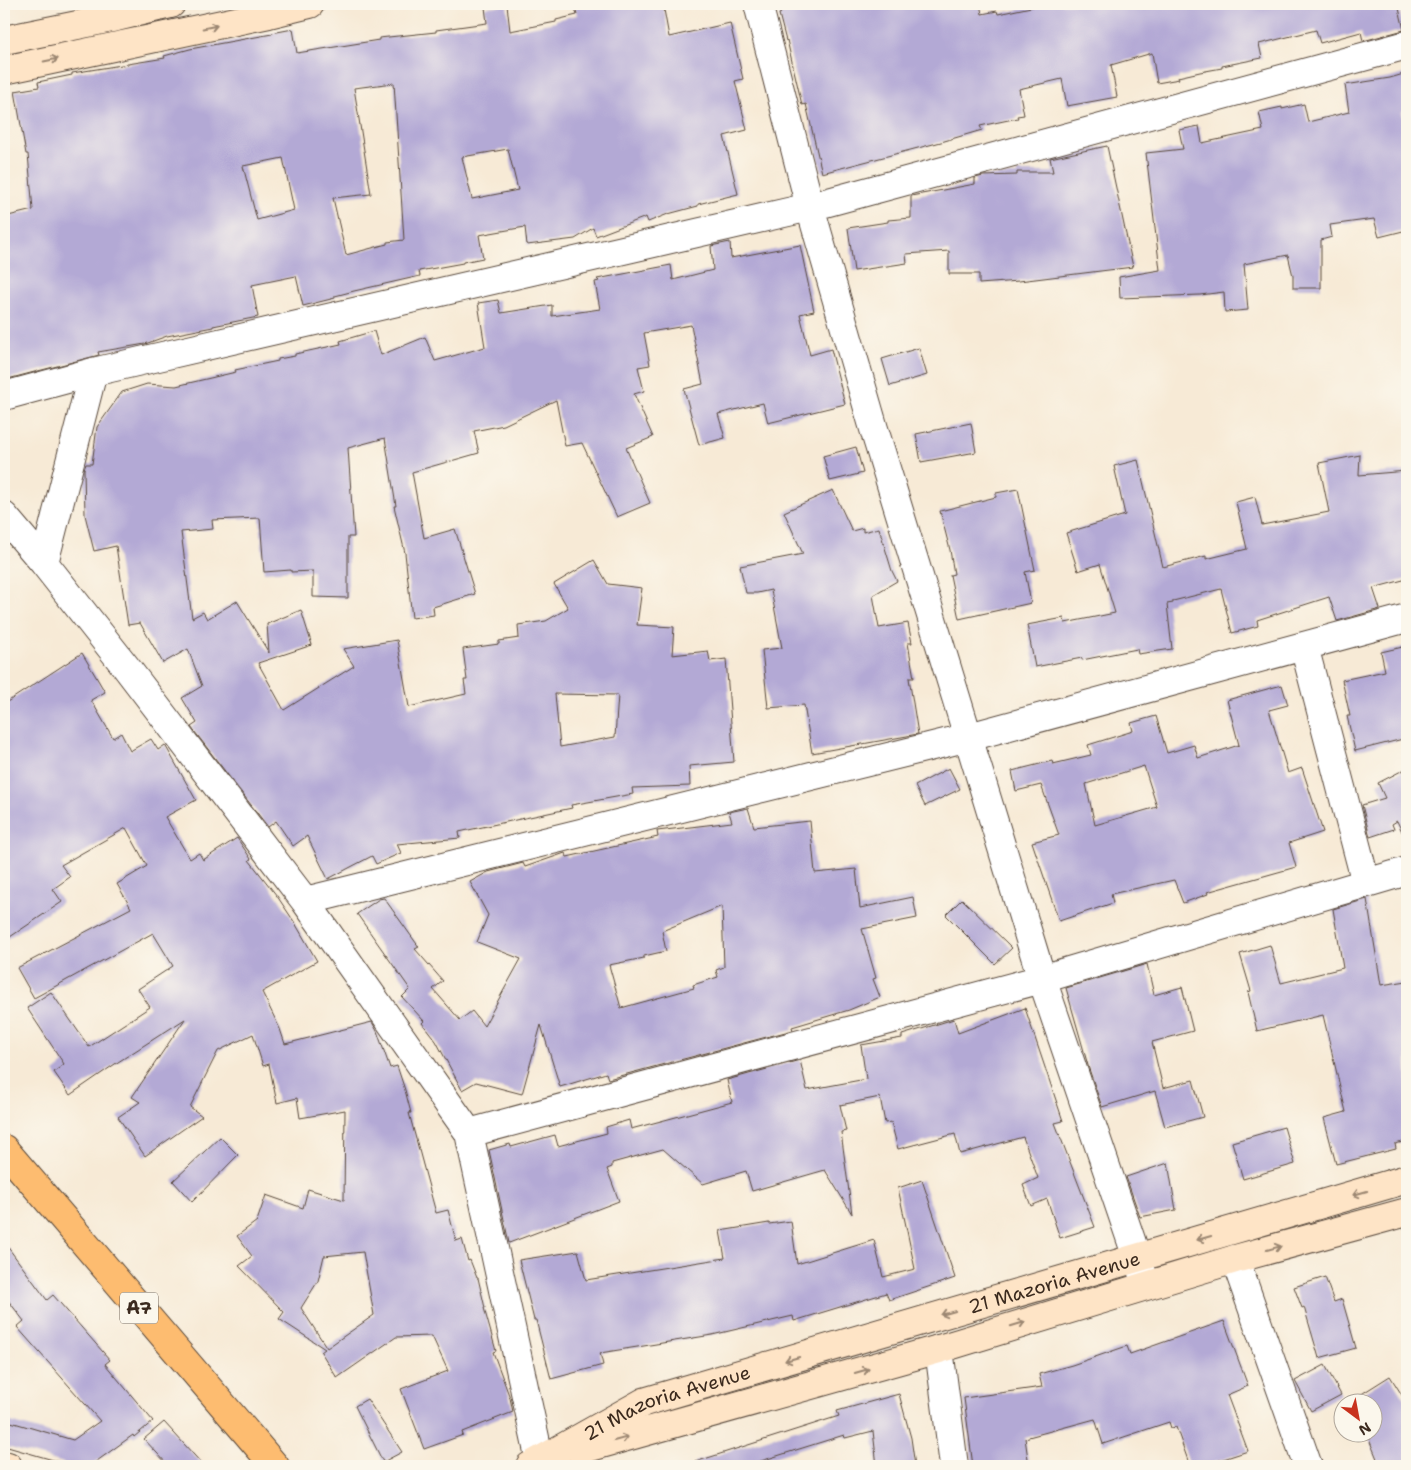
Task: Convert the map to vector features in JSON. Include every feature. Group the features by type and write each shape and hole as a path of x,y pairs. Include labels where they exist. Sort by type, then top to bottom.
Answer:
{"main road":[{"path":"4,40 171,4"},
{"path":"4,70 310,4"},
{"name":"A7","path":"4,1149 275,1466"},
{"name":"21 Mazoria Avenue","path":"535,1464 644,1402 1407,1179"},
{"name":"21 Mazoria Avenue","path":"535,1464 939,1349 1146,1284 1407,1212"},
{"path":"4,1465 8,1466"}],"street":[{"path":"758,4 810,207 874,429 1042,979 1146,1284"},
{"path":"4,396 93,372 810,207 1407,45"},
{"path":"44,563 93,372"},
{"path":"4,516 132,674 304,902 469,1133 535,1464"},
{"path":"304,902 969,737 1407,618"},
{"path":"1304,646 1366,883"},
{"path":"469,1133 1042,979 1407,871"},
{"path":"1235,1259 1308,1466"},
{"path":"939,1349 954,1466"}],"building":[{"path":"574,4 663,4 669,37 730,23 743,79 735,81 747,130 724,136 738,194 698,204 698,206 668,214 648,222 646,217 596,236 593,228 575,239 527,245 525,227 479,235 483,258 419,271 420,276 354,291 303,306 296,276 252,285 258,317 167,336 145,344 98,352 99,355 4,380 4,217 33,210 28,154 26,154 15,91 39,87 38,82 72,75 72,73 165,58 164,56 190,49 293,29 297,53 379,40 379,38 436,32 436,30 487,23 485,7 507,5 510,31 556,22 556,20 577,15","holes":["394,83 404,240 387,242 387,244 346,255 333,198 371,194 354,88","508,149 518,190 472,199 462,157","283,158 294,210 257,220 243,166"]},
{"path":"778,4 980,4 982,14 997,11 998,14 1045,4 1398,4 1404,30 1363,41 1361,32 1320,43 1316,30 1259,44 1262,58 1157,83 1152,53 1111,65 1117,97 1067,106 1062,79 1019,89 1024,115 1017,116 1018,118 980,126 982,130 822,173 806,104 802,105"},
{"path":"1407,73 1407,110 1402,111 1407,146 1407,230 1379,237 1374,219 1330,225 1332,237 1321,240 1321,288 1293,288 1293,276 1288,255 1244,264 1248,310 1225,312 1224,292 1200,295 1120,298 1119,277 1160,270 1146,153 1183,149 1179,130 1199,126 1202,143 1263,130 1259,112 1282,107 1282,109 1304,104 1308,122 1349,112 1345,85 1390,78"},
{"path":"1107,146 1133,267 979,284 979,274 949,274 949,251 906,254 907,263 854,271 848,228 888,222 888,220 911,218 911,196 975,184 975,178 983,176 1017,175 1017,172 1053,172 1050,158"},
{"path":"730,242 731,258 800,245 814,311 800,314 810,355 831,349 845,404 768,423 763,403 718,414 725,438 699,445 684,389 703,384 691,325 644,333 650,365 638,367 644,391 634,394 653,437 626,448 650,503 617,517 582,443 565,446 556,400 504,425 474,431 479,453 412,472 424,538 455,529 475,594 433,607 434,615 412,618 405,553 394,506 396,506 385,438 348,448 354,537 348,537 348,598 313,597 313,571 264,572 260,518 212,520 213,529 181,532 192,618 203,612 207,619 237,601 269,653 267,624 301,610 312,645 258,663 284,710 354,666 343,649 397,640 409,707 466,694 464,680 467,680 463,649 499,644 499,641 519,638 518,625 546,621 568,608 554,584 594,560 608,584 642,588 637,625 674,627 672,655 708,651 710,661 726,659 734,762 689,766 690,786 632,788 633,794 571,805 572,808 459,832 460,838 397,844 401,853 376,864 372,856 328,879 307,836 293,846 276,821 268,827 191,727 197,723 182,698 202,686 188,649 163,663 140,623 128,625 116,546 94,551 85,515 84,469 86,464 92,464 97,427 122,392 147,384 176,386 236,372 235,370 278,361 278,359 295,356 295,354 341,344 340,341 374,331 381,355 425,337 435,361 485,347 478,303 498,300 501,313 552,305 552,316 600,309 595,282 599,281 597,279 671,265 673,280 713,270 711,246","holes":["555,694 618,695 615,737 560,747"]},
{"path":"919,348 927,375 890,386 882,359"},
{"path":"971,423 976,452 921,462 916,434"},
{"path":"856,447 863,473 830,481 823,456"},
{"path":"1360,455 1359,475 1407,471 1407,579 1373,588 1380,609 1337,621 1329,597 1257,620 1258,626 1232,633 1221,589 1167,604 1172,649 1138,654 1137,649 1035,667 1027,625 1064,618 1065,623 1115,613 1100,564 1078,571 1066,533 1125,515 1114,466 1138,460 1163,567 1206,556 1206,559 1247,549 1236,502 1255,497 1262,525 1329,512 1319,463"},
{"path":"1018,489 1035,570 1025,572 1031,603 959,619 950,575 954,574 950,550 940,511 996,497 996,493"},
{"path":"833,490 852,531 863,528 863,532 879,528 892,571 897,581 873,595 879,628 908,623 912,643 908,643 914,678 909,678 918,734 812,753 804,705 768,708 762,650 782,648 771,590 746,593 740,566 803,554 784,512"},
{"path":"1407,646 1407,738 1355,751 1347,716 1350,716 1342,680 1385,671 1381,652"},
{"path":"82,653 105,692 91,700 113,738 121,733 130,751 151,739 158,750 165,745 196,800 165,817 190,859 199,853 203,860 237,838 251,859 249,860 295,923 317,961 262,992 285,1044 372,1022 390,1068 397,1066 405,1090 411,1113 409,1113 436,1213 448,1210 456,1241 462,1239 468,1261 470,1260 478,1278 496,1351 493,1352 510,1398 513,1412 462,1432 463,1435 424,1449 401,1389 448,1371 432,1336 396,1337 337,1378 321,1352 325,1349 279,1319 284,1312 239,1266 252,1256 237,1236 257,1221 266,1195 303,1208 308,1189 344,1200 345,1110 300,1118 297,1098 277,1103 269,1064 263,1066 253,1034 218,1051 190,1107 202,1116 145,1156 118,1117 140,1102 132,1097 185,1019 70,1095 54,1072 64,1064 27,1008 51,992 89,1047 150,1007 138,989 173,966 153,933 34,998 17,968 131,908 117,884 147,866 126,828 61,865 70,877 53,889 62,902 4,941 4,704","holes":["363,1252 374,1315 327,1348 301,1308 318,1281 324,1256"]},
{"path":"1282,685 1288,705 1269,710 1288,773 1302,768 1323,832 1289,843 1296,867 1207,892 1208,894 1183,903 1174,880 1111,894 1113,903 1059,921 1032,842 1059,835 1041,785 1016,791 1012,771 1052,761 1053,764 1091,755 1088,745 1133,731 1131,723 1156,716 1167,753 1194,745 1198,758 1239,745 1227,700","holes":["1144,766 1157,807 1095,825 1086,784"]},
{"path":"949,768 960,789 925,806 915,786"},
{"path":"1407,768 1407,842 1397,821 1392,824 1394,829 1370,837 1362,805 1385,798 1378,783"},
{"path":"748,808 754,827 810,821 815,873 856,869 860,908 913,897 917,918 862,929 876,978 873,979 880,997 849,1010 792,1027 793,1030 608,1079 606,1073 560,1087 541,1025 522,1094 476,1082 462,1090 436,1041 422,1023 424,1021 402,997 410,989 357,914 379,899 384,898 419,947 415,949 443,981 433,989 460,1020 472,1011 484,1026 521,959 477,942 488,915 470,882 488,872 523,863 525,867 565,853 567,857 658,837 657,831 732,822 729,812","holes":["722,906 724,967 716,970 718,977 693,985 694,988 621,1008 609,965 644,958 644,956 666,951 662,931"]},
{"path":"962,899 1012,948 995,964 946,915"},
{"path":"1367,899 1381,985 1407,981 1407,1141 1395,1144 1396,1149 1336,1164 1324,1118 1346,1112 1323,1015 1257,1031 1248,992 1251,991 1240,954 1270,945 1281,983 1343,968 1333,909"},
{"path":"1147,964 1154,995 1182,987 1193,1031 1152,1042 1163,1088 1193,1080 1203,1117 1165,1127 1155,1091 1102,1107 1066,988"},
{"path":"1025,1008 1063,1121 1055,1123 1095,1227 1060,1238 1047,1199 1031,1206 1023,1185 1038,1178 1023,1137 960,1154 955,1134 898,1149 891,1122 885,1123 880,1097 840,1105 846,1131 841,1132 852,1214 825,1170 752,1191 746,1171 703,1184 663,1149 612,1163 612,1167 607,1169 619,1201 509,1243 489,1150 510,1144 511,1147 555,1135 558,1146 607,1133 606,1127 629,1120 631,1129 732,1102 727,1080 800,1060 807,1090 866,1079 861,1045 902,1038 902,1035 954,1019 958,1033"},
{"path":"1284,1127 1295,1164 1243,1179 1232,1142"},
{"path":"220,1137 238,1155 192,1202 173,1181"},
{"path":"1168,1163 1176,1210 1140,1217 1126,1177"},
{"path":"922,1180 955,1278 889,1300 886,1293 794,1321 793,1316 712,1335 600,1353 603,1365 551,1379 519,1260 578,1251 586,1280 725,1258 720,1231 791,1221 797,1264 874,1240 883,1277 915,1269 898,1188"},
{"path":"4,1242 47,1300 53,1295 110,1360 105,1364 153,1421 134,1437 133,1435 90,1466 74,1466 4,1446 4,1420 73,1440 100,1421 17,1327 24,1321 4,1295"},
{"path":"1325,1277 1334,1302 1342,1299 1356,1348 1319,1358 1304,1307 1302,1308 1294,1287"},
{"path":"1224,1321 1248,1386 1227,1395 1248,1451 1202,1466 1190,1466 1176,1427 1171,1428 1169,1422 1103,1444 1095,1419 1025,1438 1029,1466 973,1466 964,1398 1042,1387 1039,1374 1127,1346 1130,1354"},
{"path":"1325,1365 1339,1392 1334,1392 1334,1399 1311,1411 1295,1381"},
{"path":"1390,1376 1407,1403 1407,1466 1380,1466 1370,1442 1384,1442 1384,1392 1365,1392"},
{"path":"899,1394 911,1438 915,1466 877,1466 873,1431 845,1438 844,1435 745,1466 695,1466 695,1462 839,1416 837,1411"},
{"path":"367,1399 402,1452 383,1462 355,1406"},
{"path":"164,1422 204,1466 169,1466 144,1439"}]}
